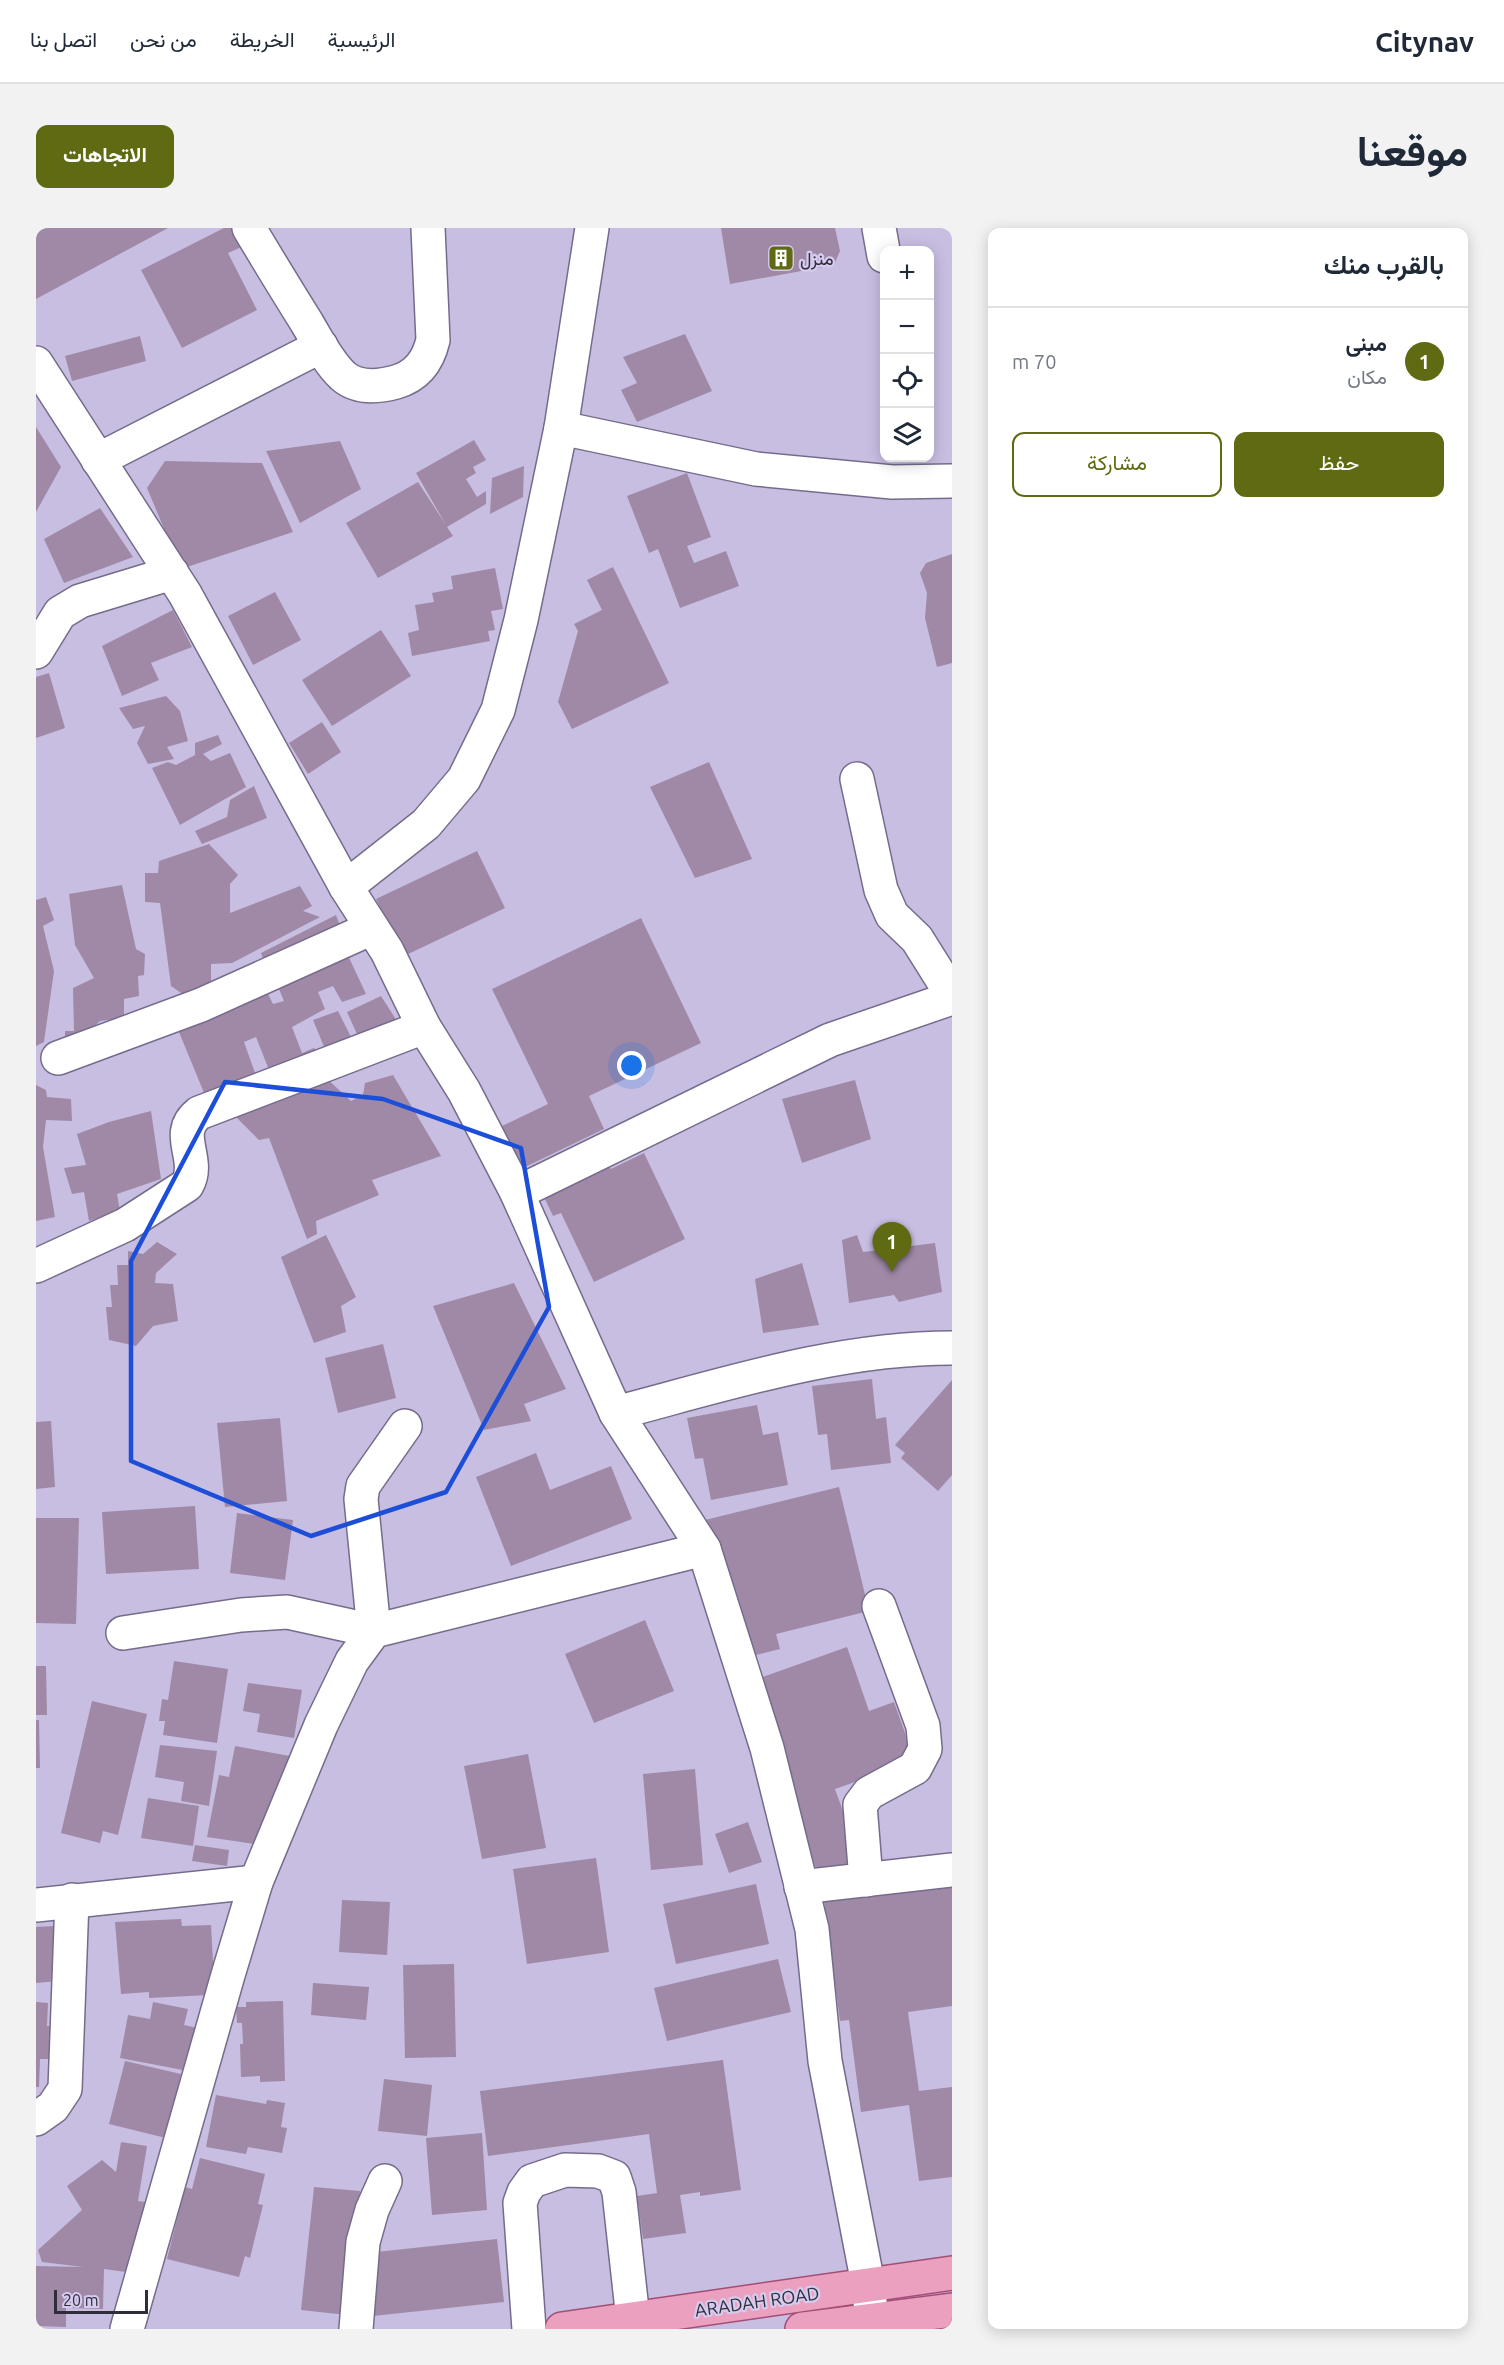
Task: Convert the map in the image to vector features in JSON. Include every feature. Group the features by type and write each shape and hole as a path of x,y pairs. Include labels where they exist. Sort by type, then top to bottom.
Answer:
{"main road":[{"name":"ARADAH ROAD","path":"562,2329 952,2273"},
{"name":"ARADAH ROAD","path":"802,2329 872,2324 952,2310"}],"street":[{"path":"249,228 321,346 344,376 358,384 377,387 401,381 421,369 430,356 433,340 428,228"},
{"path":"346,887 426,824 464,779 498,710 521,620 561,428 592,228"},
{"path":"879,228 883,246"},
{"path":"98,460 321,346"},
{"path":"36,363 185,594 346,887 387,951 424,1027 464,1091 517,1193 616,1413 704,1550 767,1748 812,1929 825,2061 868,2284 872,2324"},
{"path":"561,428 756,469 892,482 952,481"},
{"path":"38,642 60,613 80,601 172,573"},
{"path":"517,1193 830,1040 952,997 917,939 892,915 881,890 858,779"},
{"path":"58,1058 201,1005 372,928"},
{"path":"36,1266 125,1225 187,1185 192,1169 187,1140 188,1126 199,1113 424,1027"},
{"path":"616,1413 848,1355 918,1348 952,1348"},
{"path":"127,2329 256,1882 321,1725 352,1661 374,1631 362,1499 363,1486 405,1425"},
{"path":"123,1633 241,1614 287,1612 374,1631 704,1550"},
{"path":"866,1880 860,1804 869,1793 915,1768 925,1749 922,1726 879,1606"},
{"path":"801,1887 952,1870"},
{"path":"36,1905 256,1882"},
{"path":"36,2119 53,2107 65,2089 72,1900"},
{"path":"529,2329 520,2203 531,2181 565,2170 598,2171 614,2177 619,2192 633,2319"},
{"path":"356,2329 363,2242 372,2210 385,2181"}],"highlighted area":[{"path":"225,1082 383,1099 521,1148 549,1307 446,1492 311,1536 131,1461 131,1261"}],"building":[{"path":"36,228 168,228 36,299"},
{"path":"224,228 237,228 246,245 228,253 257,310 182,348 141,270"},
{"name":"منزل","path":"721,228 835,228 840,251 834,265 730,284"},
{"path":"685,334 712,391 637,422 621,390 637,383 623,357"},
{"path":"140,336 146,361 72,381 65,356"},
{"path":"36,427 61,467 36,512"},
{"path":"474,440 486,460 473,467 476,473 466,479 477,497 486,491 486,504 447,527 453,536 378,578 346,523 418,482 446,525 416,473"},
{"path":"340,441 361,489 300,523 266,451"},
{"path":"165,461 262,463 293,532 181,569 147,488"},
{"path":"524,466 523,497 490,514 492,478"},
{"path":"687,473 711,537 687,546 694,563 726,551 739,586 680,608 658,549 649,553 627,496"},
{"path":"100,508 133,557 64,583 44,539"},
{"path":"952,554 952,663 937,667 925,618 927,593 920,573 926,563"},
{"path":"613,567 669,683 572,729 558,702 578,631 574,624 602,610 587,580"},
{"path":"495,568 503,609 491,611 495,630 488,631 490,641 412,656 408,633 419,630 415,605 434,602 432,593 453,589 451,576"},
{"path":"275,592 301,640 253,665 228,616"},
{"path":"173,610 192,647 151,663 159,680 122,696 102,646"},
{"path":"381,630 411,676 332,726 302,680"},
{"path":"49,673 65,728 36,738 36,677"},
{"path":"166,696 180,711 188,741 167,747 174,759 148,764 137,743 145,726 133,729 119,708"},
{"path":"322,722 341,752 308,774 289,743"},
{"path":"218,735 222,744 203,754 211,761 230,753 246,787 180,825 152,768 168,762 176,765 195,755 195,743"},
{"path":"709,762 752,859 695,878 650,787"},
{"path":"254,786 267,818 202,844 195,831 227,817 230,800"},
{"path":"209,844 238,875 230,884 230,913 300,886 312,906 303,911 320,917 232,963 211,964 211,987 190,999 171,986 160,903 145,902 145,873 158,873 159,861"},
{"path":"477,851 505,908 404,956 376,899"},
{"path":"122,885 136,949 145,954 144,975 138,976 139,996 124,999 124,1018 100,1021 79,1040 65,1041 65,1031 74,1031 73,988 94,978 75,945 69,894"},
{"path":"46,897 54,920 43,926 54,971 44,1042 36,1046 36,900"},
{"path":"336,915 343,934 266,966 261,953"},
{"path":"641,918 701,1043 589,1096 604,1129 521,1169 500,1127 548,1104 492,989"},
{"path":"344,947 366,994 342,1002 333,986 318,992 325,1009 292,1027 302,1053 314,1048 322,1057 271,1075 256,1037 244,1042 258,1081 207,1100 174,1020 263,984 273,1004 284,1001 276,982"},
{"path":"381,996 402,1029 361,1043 347,1012"},
{"path":"338,1011 354,1043 327,1054 313,1020"},
{"path":"393,1075 441,1156 372,1180 379,1195 316,1221 317,1234 307,1239 269,1138 259,1140 236,1117 324,1076 351,1101 363,1095 365,1083"},
{"path":"855,1080 871,1139 802,1163 782,1099"},
{"path":"36,1085 46,1090 47,1097 71,1099 72,1121 46,1120 43,1147 55,1217 36,1221"},
{"path":"151,1111 161,1179 117,1194 120,1211 89,1221 84,1192 72,1194 64,1168 86,1165 77,1134 109,1122"},
{"path":"644,1153 685,1239 594,1282 561,1213 553,1216 543,1195 608,1164 611,1169"},
{"path":"326,1235 356,1297 341,1306 346,1332 314,1343 281,1257"},
{"path":"857,1235 863,1252 935,1243 942,1292 899,1302 894,1295 849,1303 842,1240"},
{"path":"157,1242 177,1254 156,1273 155,1283 173,1284 178,1321 153,1326 136,1346 109,1340 106,1307 112,1307 110,1285 118,1285 117,1265 128,1265 128,1251 143,1254"},
{"path":"802,1263 819,1325 763,1333 755,1279"},
{"path":"514,1283 566,1389 524,1404 531,1421 484,1430 433,1306"},
{"path":"383,1344 396,1398 338,1413 325,1358"},
{"path":"872,1379 876,1419 886,1417 891,1463 831,1470 827,1434 818,1435 812,1386"},
{"path":"952,1380 952,1475 938,1491 901,1458 905,1453 895,1445"},
{"path":"757,1405 763,1435 778,1432 788,1485 711,1500 703,1458 695,1459 687,1418"},
{"path":"280,1418 287,1501 225,1507 217,1423"},
{"path":"51,1421 55,1487 36,1489 36,1422"},
{"path":"536,1453 550,1490 611,1466 632,1519 511,1566 476,1477"},
{"path":"839,1487 869,1611 776,1634 780,1649 748,1657 736,1643 705,1520"},
{"path":"195,1506 199,1569 106,1574 102,1512"},
{"path":"237,1513 293,1520 285,1580 230,1573"},
{"path":"36,1518 79,1518 76,1624 36,1623"},
{"path":"645,1620 674,1691 594,1723 565,1654"},
{"path":"847,1647 869,1711 894,1702 915,1761 835,1789 860,1859 818,1874 749,1682"},
{"path":"174,1661 228,1669 217,1743 163,1735 165,1721 159,1721 162,1699 168,1700"},
{"path":"36,1666 46,1666 47,1715 36,1715"},
{"path":"248,1683 302,1690 294,1738 257,1732 260,1714 243,1711"},
{"path":"92,1701 147,1714 118,1835 103,1831 100,1843 61,1833"},
{"path":"36,1720 39,1720 40,1768 36,1768"},
{"path":"160,1745 217,1751 209,1806 181,1801 184,1782 155,1777"},
{"path":"235,1746 290,1756 262,1845 207,1837 219,1775 229,1777"},
{"path":"528,1754 546,1848 482,1859 464,1766"},
{"path":"695,1769 703,1865 651,1870 643,1774"},
{"path":"148,1798 199,1806 193,1846 141,1838"},
{"path":"748,1822 762,1862 729,1873 715,1834"},
{"path":"195,1845 229,1850 227,1866 192,1861"},
{"path":"596,1858 609,1952 527,1964 513,1869"},
{"path":"756,1884 769,1944 676,1964 663,1904"},
{"path":"952,1884 952,2006 908,2012 919,2091 952,2087 952,2177 919,2181 909,2105 861,2112 849,2020 840,2021 824,1901"},
{"path":"342,1900 390,1902 387,1955 339,1952"},
{"path":"181,1919 182,1926 211,1925 214,1980 208,1981 209,1995 149,1998 149,1992 121,1994 115,1922"},
{"path":"54,1926 58,1981 36,1983 36,1927"},
{"path":"778,1959 791,2012 667,2041 654,1988"},
{"path":"454,1964 456,2057 405,2058 403,1965"},
{"path":"313,1983 369,1987 366,2020 311,2015"},
{"path":"283,2001 285,2081 260,2082 260,2076 241,2077 242,2023 237,2023 236,2007 246,2007 246,2002"},
{"path":"36,2002 48,2003 47,2026 51,2026 50,2059 40,2059 39,2087 36,2087"},
{"path":"153,2002 188,2009 184,2025 202,2029 193,2072 120,2058 128,2015 150,2019"},
{"path":"723,2060 741,2190 700,2196 700,2192 680,2195 686,2233 643,2239 637,2196 657,2193 649,2134 488,2156 480,2091"},
{"path":"125,2061 181,2074 176,2095 185,2097 174,2140 109,2124"},
{"path":"384,2079 432,2085 427,2136 378,2131"},
{"path":"216,2095 266,2104 267,2100 285,2103 281,2127 287,2128 282,2153 248,2147 246,2154 206,2147"},
{"path":"482,2133 487,2210 432,2215 426,2138"},
{"path":"121,2142 147,2146 138,2201 152,2203 144,2255 130,2252 126,2272 104,2269 103,2309 66,2308 66,2327 36,2326 36,2266 83,2267 42,2262 38,2250 82,2210 67,2186 102,2160 116,2172"},
{"path":"200,2158 265,2174 258,2204 263,2205 250,2258 245,2256 239,2277 167,2259 185,2187 192,2189"},
{"path":"314,2187 360,2191 347,2315 301,2310"},
{"path":"497,2239 504,2302 373,2316 367,2253"}],"place":[{"name":"منزل","path":"781,258"},
{"name":"مبنى","path":"892,1272"}]}
